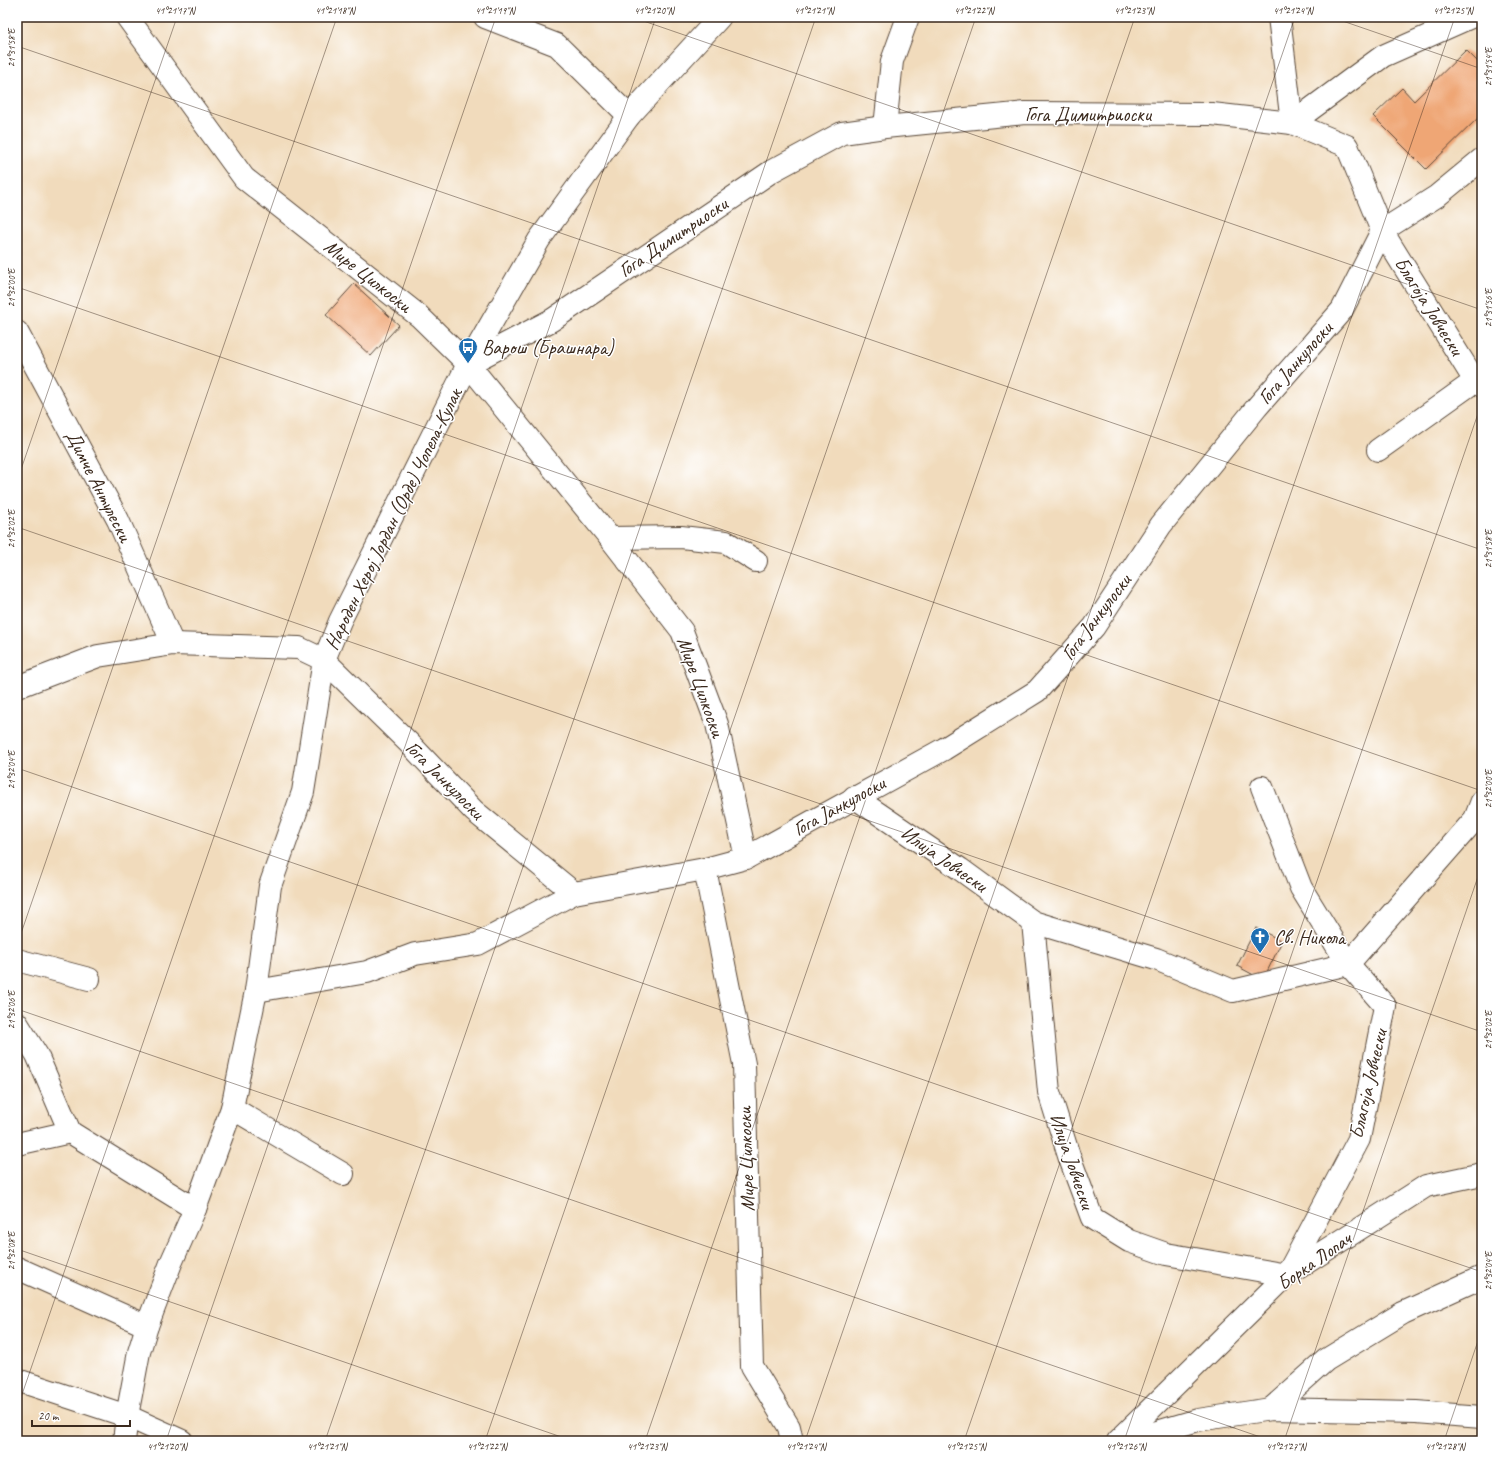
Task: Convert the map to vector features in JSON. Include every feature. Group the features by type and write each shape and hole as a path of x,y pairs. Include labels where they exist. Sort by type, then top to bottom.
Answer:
{"street":[{"name":"Мире Цилкоски","path":"127,17 244,178 419,316 468,364 610,538 682,631 718,724 746,858"},
{"path":"485,17 556,45 629,116"},
{"name":"Народен Херој Јордан (Орде) Чопела-Кулак","path":"124,1441 139,1352 147,1326 171,1263 195,1209 232,1108 256,991 270,886 303,792 324,660 340,621 468,364 539,240 629,116 720,17"},
{"path":"885,127 892,61 908,17"},
{"path":"1279,17 1292,123 1384,56 1471,17"},
{"name":"Гога Димитриоски","path":"468,364 552,320 772,171 842,133 885,127 1025,113 1212,114 1292,123 1347,146 1382,231"},
{"path":"1382,231 1437,196 1482,159"},
{"name":"Благоја Јовчески","path":"1378,450 1479,383 1382,231"},
{"name":"Гога Јанкулоски","path":"256,991 367,972 415,954 478,944 574,893 705,869 746,858 854,797 944,749 1037,691 1094,626 1161,525 1257,407 1342,310 1382,231"},
{"name":"Димче Антулески","path":"17,332 118,520 172,644"},
{"path":"610,538 681,537 726,542 756,561"},
{"path":"18,686 98,656 172,644 299,648 324,660"},
{"name":"Гога Јанкулоски","path":"324,660 409,743 474,811 574,893"},
{"name":"Благоја Јовчески","path":"1262,787 1301,888 1348,964 1386,1006 1359,1139 1287,1275"},
{"name":"Илија Јовчески","path":"854,797 960,869 1033,922 1156,959 1233,991 1348,964"},
{"path":"1348,964 1475,819 1482,802"},
{"name":"Мире Цилкоски","path":"705,869 744,1064 752,1366 790,1427 792,1441"},
{"name":"Илија Јовчески","path":"1033,922 1048,1092 1069,1156 1092,1218 1128,1241 1166,1254 1287,1275"},
{"path":"17,960 89,979"},
{"path":"17,1023 37,1055 70,1132 195,1209"},
{"path":"232,1108 343,1174"},
{"path":"17,1144 70,1132"},
{"name":"Борка Лопач","path":"1142,1433 1287,1275 1426,1186 1482,1174"},
{"path":"17,1268 147,1326"},
{"path":"1271,1409 1326,1360 1403,1313 1482,1277"},
{"path":"17,1380 127,1416 182,1441"},
{"name":"Борка Лопач","path":"1118,1441 1142,1433 1198,1420 1271,1409 1416,1412 1482,1417"}],"building":[{"path":"1466,50 1482,66 1482,114 1426,169 1373,116 1402,88 1414,101"},
{"path":"354,284 399,325 371,356 326,315"},
{"name":"Св. Никола","path":"1256,928 1282,941 1263,980 1237,966"}],"place":[{"name":"Варош (Брашнара)","path":"468,364"},
{"name":"Св. Никола","path":"1260,954"}]}
